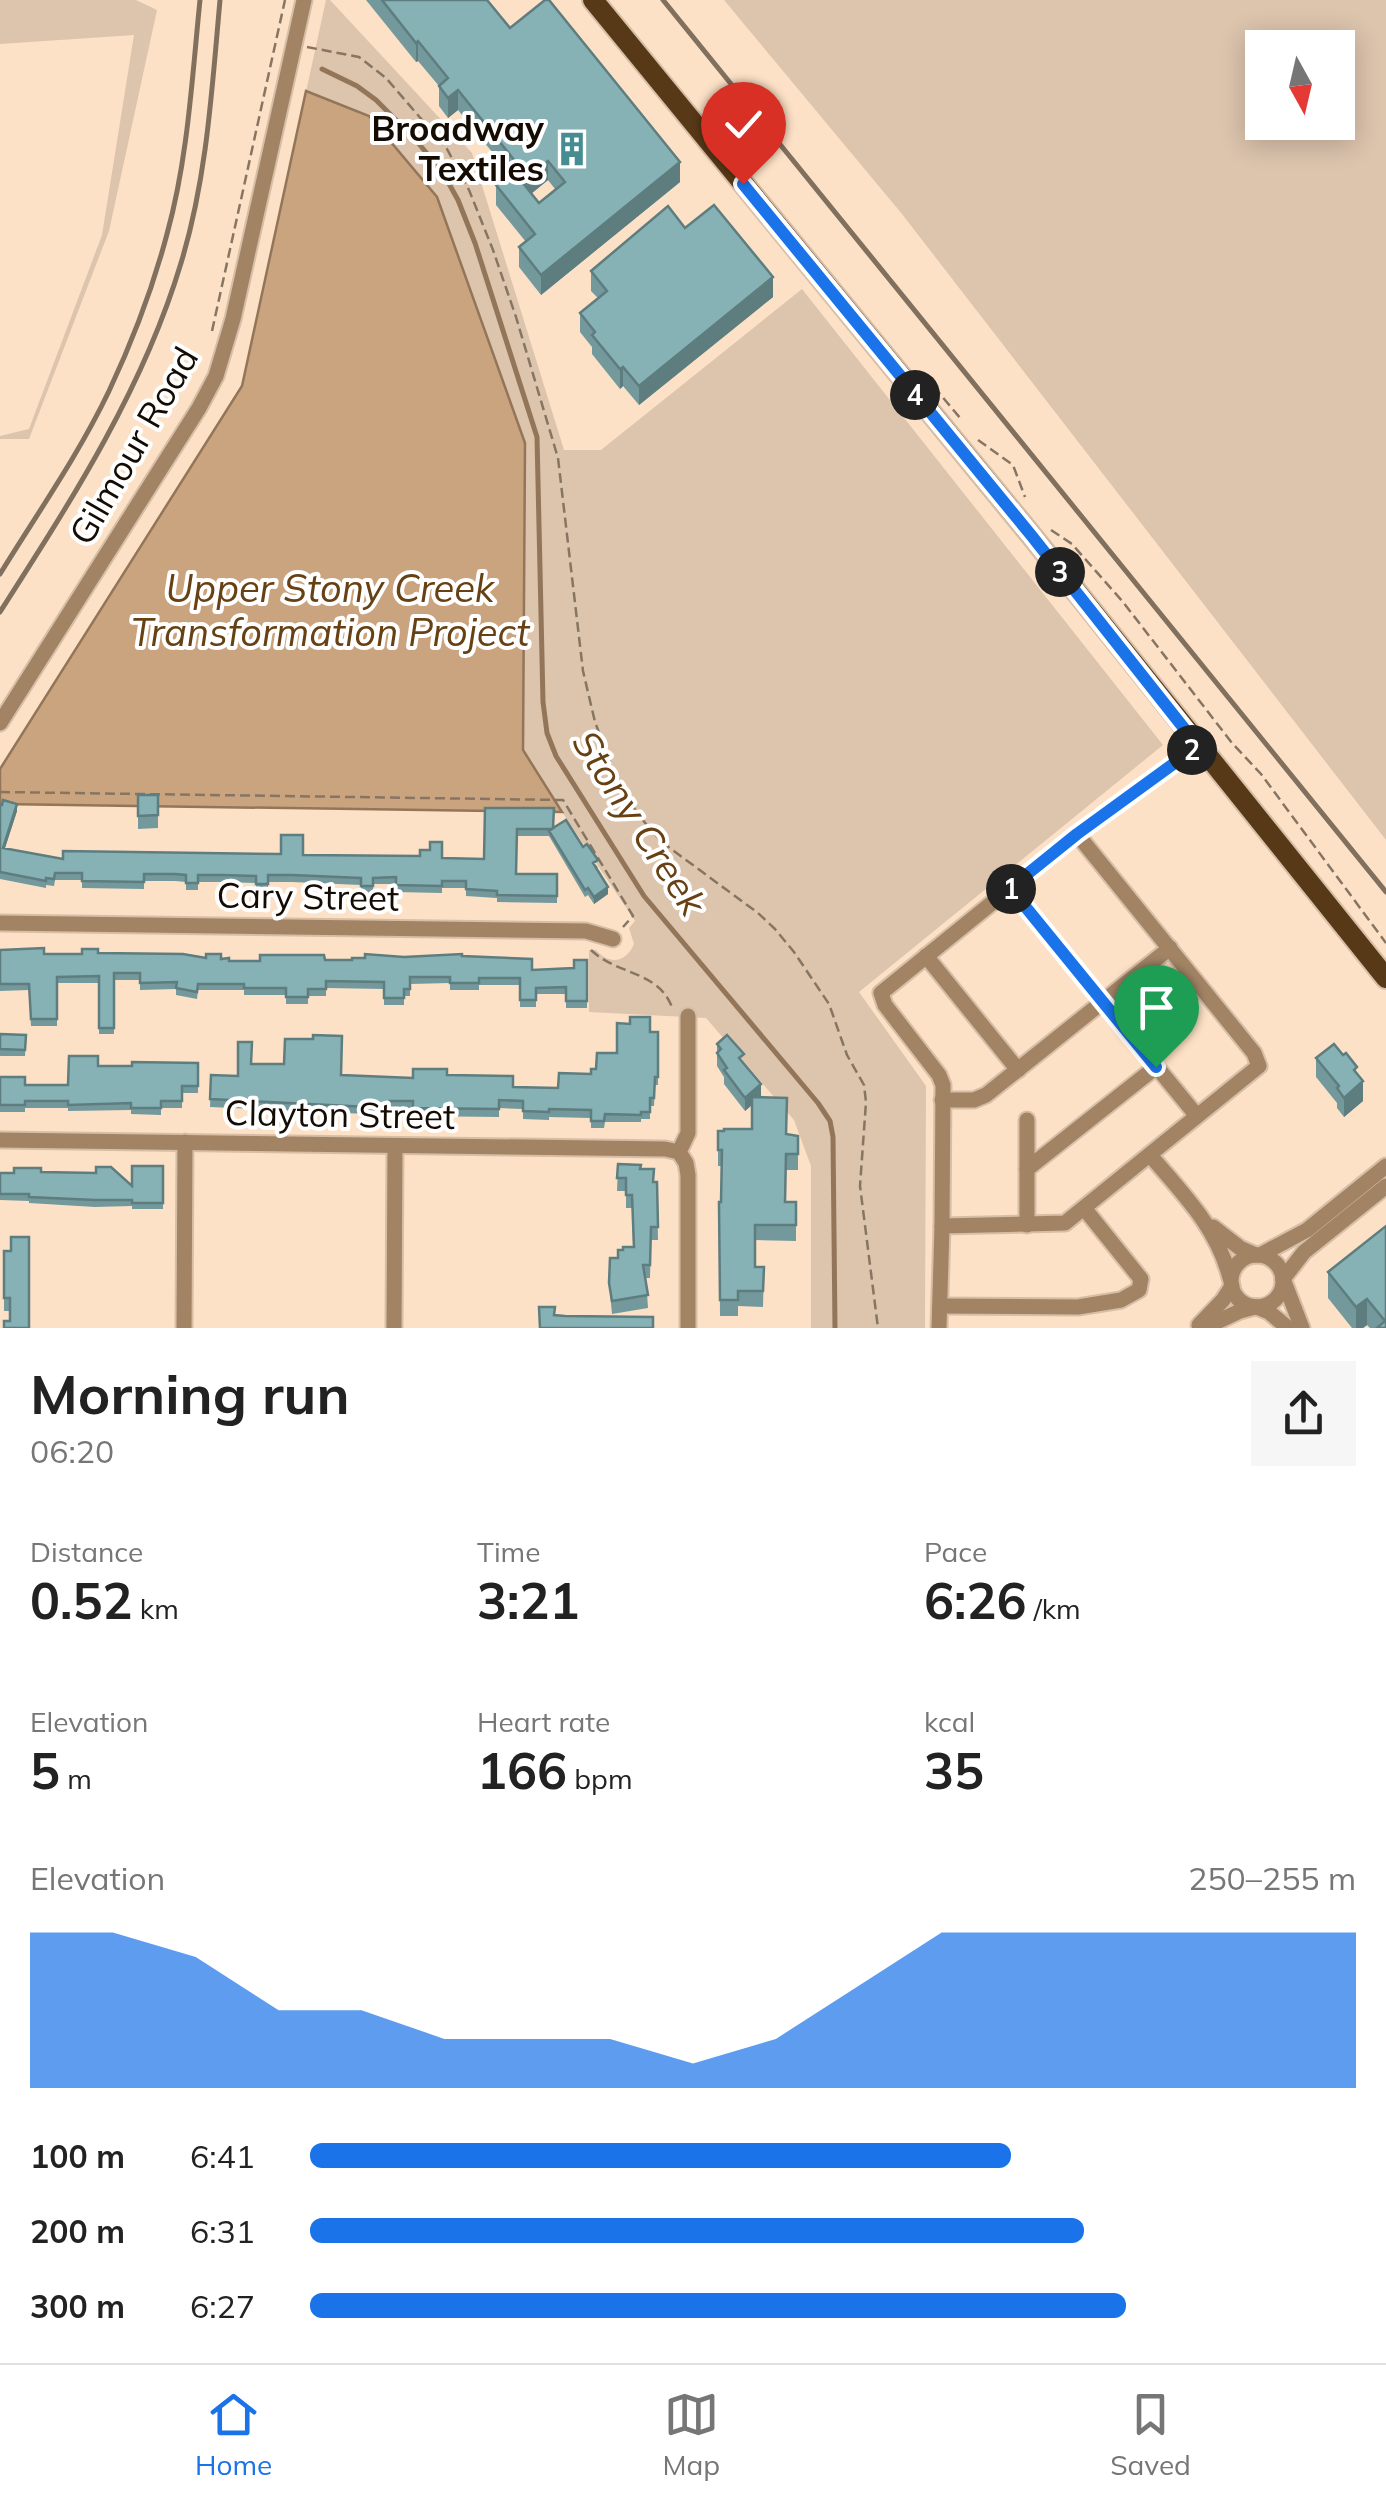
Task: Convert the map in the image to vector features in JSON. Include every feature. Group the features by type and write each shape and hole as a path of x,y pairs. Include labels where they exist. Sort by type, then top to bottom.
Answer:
{"main road":[{"path":"594,0 1386,978"}],"street":[{"name":"Gilmour Road","path":"0,723 216,376 233,320 304,0"},
{"path":"939,1328 943,1085 940,1075 885,1005 881,993 1077,834 1198,746"},
{"path":"942,1226 1065,1222 1258,1066 1254,1053 1077,834"},
{"path":"1010,888 1197,1116"},
{"name":"Cary Street","path":"0,922 586,932 613,939"},
{"path":"942,1100 974,1100 986,1095 1170,948"},
{"path":"926,956 1018,1070"},
{"path":"681,1015 688,1133 679,1152 688,1175 688,1328"},
{"path":"1028,1170 1156,1067"},
{"path":"1027,1120 1027,1224"},
{"name":"Clayton Street","path":"0,1140 679,1152"},
{"path":"184,1328 185,1142"},
{"path":"394,1328 396,1146"},
{"path":"1150,1155 1206,1222 1221,1247 1231,1284 1240,1300 1269,1312 1288,1328"},
{"path":"1196,1328 1223,1300 1241,1260 1307,1230 1386,1166"},
{"path":"1204,1328 1240,1310 1273,1301 1283,1279 1304,1252 1386,1186"},
{"path":"940,1306 1078,1307 1120,1300 1139,1290 1141,1278 1084,1208"},
{"path":"1206,1222 1240,1248 1273,1260 1302,1328"}],"path":[{"path":"213,328 285,0"},
{"path":"293,45 350,55 367,62 414,108 447,149 469,190 510,300 558,458 583,672 595,722 612,766 649,828 758,913 794,952 828,1004 846,1055 864,1085 862,1221 878,1328"},
{"path":"916,366 964,423"},
{"path":"976,439 1013,465 1027,503"},
{"path":"1044,525 1072,544 1123,602 1261,774 1386,944"},
{"path":"0,792 564,800 632,916 613,939"},
{"path":"590,948 607,964 657,986 681,1015"}],"shaded area":[{"path":"0,0 136,0 157,10 109,231 29,439 0,436 29,429 102,235 134,35 0,44"},
{"path":"326,0 472,153 564,450 601,450 802,289 1163,745 859,992 926,1086 925,1328 811,1328 811,1166 794,1120 706,1018 589,1012 589,950 612,960 627,955 634,944 629,928 635,921 562,812 0,804 0,769 242,386"},
{"path":"724,0 1386,0 1386,840 902,214"}],"water":[{"name":"Upper Stony Creek Transformation Project","path":"306,91 369,116 437,197 525,443 523,750 562,812 0,804 0,769 242,386"}],"building":[{"name":"Broadway Textiles","path":"382,0 487,0 510,28 549,0 680,162 541,275 519,247 535,234 496,185 519,166 458,90 448,98 439,86 448,78","holes":["548,161 565,182 539,203 522,182"]},
{"path":"714,205 773,277 639,386 592,335 595,332 580,313 607,291 591,271 668,206 685,228"},
{"path":"138,795 158,795 158,815 138,816"},
{"path":"3,800 17,804 3,848 63,859 63,851 281,854 281,835 303,835 303,855 420,856 420,850 430,850 430,842 442,842 442,858 484,859 485,808 554,808 553,828 566,820 583,847 587,844 598,860 593,863 608,887 594,897 588,888 585,890 549,831 552,829 517,829 516,874 557,874 557,896 497,895 497,891 466,889 466,881 442,881 442,886 396,885 396,877 373,878 373,886 361,886 361,878 292,875 268,875 268,884 256,884 256,876 222,875 198,875 198,883 186,883 186,875 175,874 144,874 144,882 82,881 82,873 55,873 54,879 46,881 0,872"},
{"path":"44,948 44,954 82,954 82,949 98,949 98,953 206,958 206,954 221,954 221,959 229,961 260,961 260,955 324,955 325,960 352,960 365,958 365,954 462,954 532,959 532,970 574,968 574,960 587,960 587,1001 566,1001 566,987 536,988 536,1000 520,1000 520,978 450,983 450,977 410,977 410,989 404,989 404,998 384,998 384,982 326,981 326,989 308,989 308,997 286,997 286,988 198,984 197,992 176,988 177,982 140,983 140,973 114,973 114,1028 99,1028 99,976 57,977 57,1019 31,1019 29,984 0,984 0,950"},
{"path":"630,1017 650,1017 650,1032 658,1032 654,1098 650,1098 650,1112 641,1115 605,1114 604,1121 591,1121 591,1110 523,1111 523,1101 499,1100 499,1109 413,1108 413,1101 389,1101 389,1108 210,1099 211,1075 238,1076 238,1042 252,1042 251,1064 284,1064 285,1039 313,1039 313,1035 342,1036 341,1075 413,1078 413,1069 447,1069 447,1075 513,1076 513,1087 558,1088 559,1073 591,1074 591,1069 596,1069 597,1053 617,1053 617,1023 630,1024"},
{"path":"0,1034 26,1035 25,1050 0,1049"},
{"path":"727,1035 744,1054 739,1058 761,1084 745,1098 724,1070 727,1068 717,1053 721,1049 717,1044"},
{"path":"1334,1044 1357,1067 1354,1070 1363,1081 1344,1098 1316,1058"},
{"path":"69,1056 98,1056 98,1066 198,1063 198,1086 182,1086 182,1101 161,1101 161,1108 131,1108 131,1103 68,1105 68,1101 0,1105 0,1077 25,1077 25,1085 68,1085"},
{"path":"752,1097 787,1098 786,1134 798,1136 798,1154 786,1154 785,1202 796,1202 796,1225 755,1225 755,1267 764,1267 763,1291 738,1291 738,1300 720,1300 722,1150 718,1150 718,1131 752,1129"},
{"path":"618,1164 654,1169 658,1227 651,1227 650,1265 643,1265 648,1295 612,1301 610,1258 618,1258 618,1250 623,1247 634,1247 632,1195 626,1195 626,1178 617,1178"},
{"path":"132,1166 163,1166 163,1203 0,1194 0,1173 14,1173 14,1168 96,1173 96,1167 111,1167 132,1186"},
{"path":"1386,1226 1386,1328 1377,1328 1385,1321 1367,1299 1356,1307 1328,1272"},
{"path":"11,1237 29,1237 29,1328 4,1328 4,1321 10,1321 10,1298 4,1298 4,1251 11,1251"},
{"path":"539,1307 555,1307 554,1315 565,1316 653,1317 653,1328 540,1328"}],"waterway":[{"name":"Stony Creek","path":"322,69 376,100 443,173 458,200 537,437 547,733 556,756 644,896 830,1121 835,1328"}],"railway":[{"path":"0,574 97,414 149,294 180,176 200,0"},
{"path":"0,612 103,444 165,310 197,198 220,0"},
{"path":"663,0 1386,892"}],"place":[{"name":"Broadway Textiles","path":"572,149"}],"route":[{"path":"743,184 1198,746 1010,888 1156,1067"}]}
